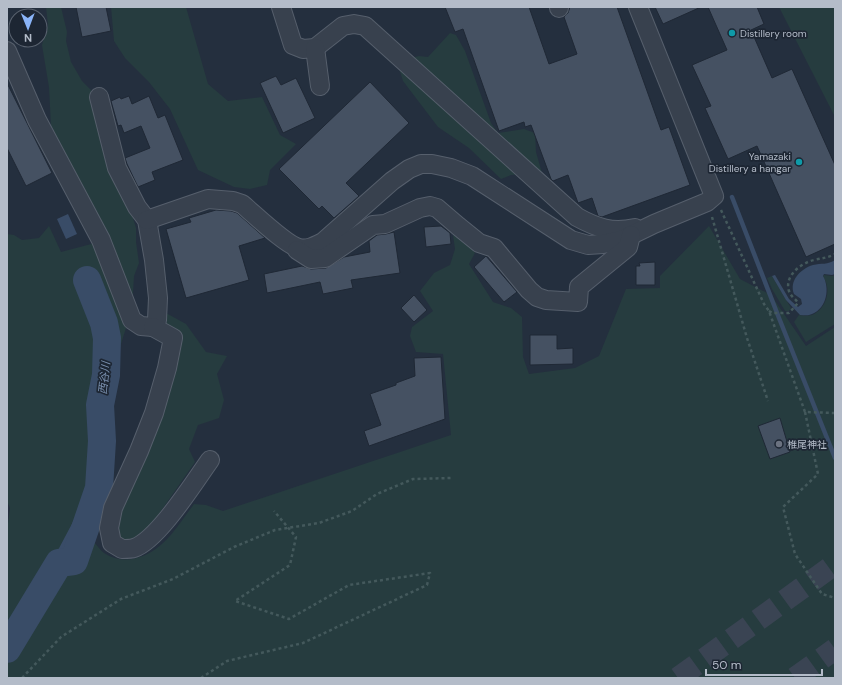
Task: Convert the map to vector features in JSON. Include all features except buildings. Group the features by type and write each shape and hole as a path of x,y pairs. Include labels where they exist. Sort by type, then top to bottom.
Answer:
{"street":[{"path":"281,7 293,45 303,49 315,48 343,26 354,24 366,26 577,217 606,230 626,230 654,224"},
{"path":"289,244 300,248 312,248 323,242 392,181 409,169 421,164 432,164 451,168 472,176 572,240 588,246 621,240 711,199 638,7"},
{"path":"315,48 320,86"},
{"path":"7,50 38,120 101,240 132,320 141,326 153,327 173,338 161,391 146,432 112,508 109,528 112,543 122,549 135,548 147,540 163,525 210,460"},
{"path":"99,97 117,168 138,207 147,220 154,260 158,298 157,320 153,327"},
{"path":"147,220 208,199 233,201 242,204 289,244 311,259 325,258 373,225 385,224 420,208 430,206 437,208 478,242 494,248 529,290 537,297 546,300 578,302 579,287 628,247 630,235"}],"path":[{"path":"711,199 764,304 769,311 805,412 835,413"},
{"path":"711,199 747,338 768,401"},
{"path":"769,311 772,313 789,312 797,305 798,302 792,297 788,289 791,275 797,269 809,262 829,258 835,254"},
{"path":"804,411 818,474 783,507 795,554 822,594 835,598"},
{"path":"22,678 61,637 121,599 172,580 234,547 275,530 319,523 352,511 377,494 413,479 451,478"},
{"path":"201,678 227,661 303,643 427,585 430,573 349,585 289,619 235,601 290,565 296,537 274,511"}],"green space":[{"path":"61,7 67,32 66,41 71,62 82,81 95,94 136,228 139,263 134,276 132,311 109,237 51,126 49,87 42,48 48,48 48,8 46,8"},
{"path":"111,7 186,7 208,84 228,101 262,97 280,135 296,144 270,170 267,185 250,189 234,187 198,170 170,109 149,82 125,58 114,41"},
{"path":"779,7 835,7 835,118 834,115"},
{"path":"450,33 456,35 465,51 491,123 498,133 524,129 535,133 536,152 542,173 511,175 501,179 469,148 438,127 403,81 397,62 419,56 428,57"},
{"path":"49,226 61,252 95,243 118,299 126,328 99,414 97,432 103,476 94,525 93,541 104,553 112,557 127,560 150,553 163,543 194,504 206,505 223,511 451,435 443,354 416,352 410,336 412,327 433,311 420,291 434,273 450,265 455,249 453,235 465,241 475,253 469,264 493,302 511,308 522,317 523,357 529,374 575,368 599,356 626,289 660,288 660,276 709,226 740,279 771,295 806,346 835,327 835,678 7,678 7,531 10,508 7,501 7,234 14,235 22,240 39,238"},
{"path":"824,275 835,275 835,324 806,342 794,322 799,315 812,315 821,308 827,292 826,282 823,277"},
{"path":"772,276 791,308 789,311 785,311 772,289 767,278"},
{"path":"166,313 186,324 206,352 227,356 217,374 224,400 219,418 198,425 189,449 195,462 154,521 134,541 124,542 119,538 117,532 119,509 145,455 167,325"}],"water":[{"path":"68,214 77,234 66,239 57,219"},
{"path":"835,260 835,274 824,274 823,276 827,292 824,303 817,311 810,315 800,315 786,300 772,276 775,275 789,299 798,307 802,304 801,299 794,294 793,289 794,280 797,276 808,267 830,263"}],"waterway":[{"path":"732,197 835,458"},
{"name":"西谷川","path":"7,649 59,563 74,561 99,488 102,441 100,405 106,375 107,338 104,323 87,280"},
{"name":"西谷川","path":"59,563 59,553 94,487 101,478"}],"tunnel":[{"path":"678,678 835,564"},
{"path":"795,678 835,649"}],"place":[{"name":"Distillery room","path":"732,33"},
{"name":"Yamazaki Distillery a hangar","path":"799,162"},
{"name":"椎尾神社","path":"779,444"}]}
